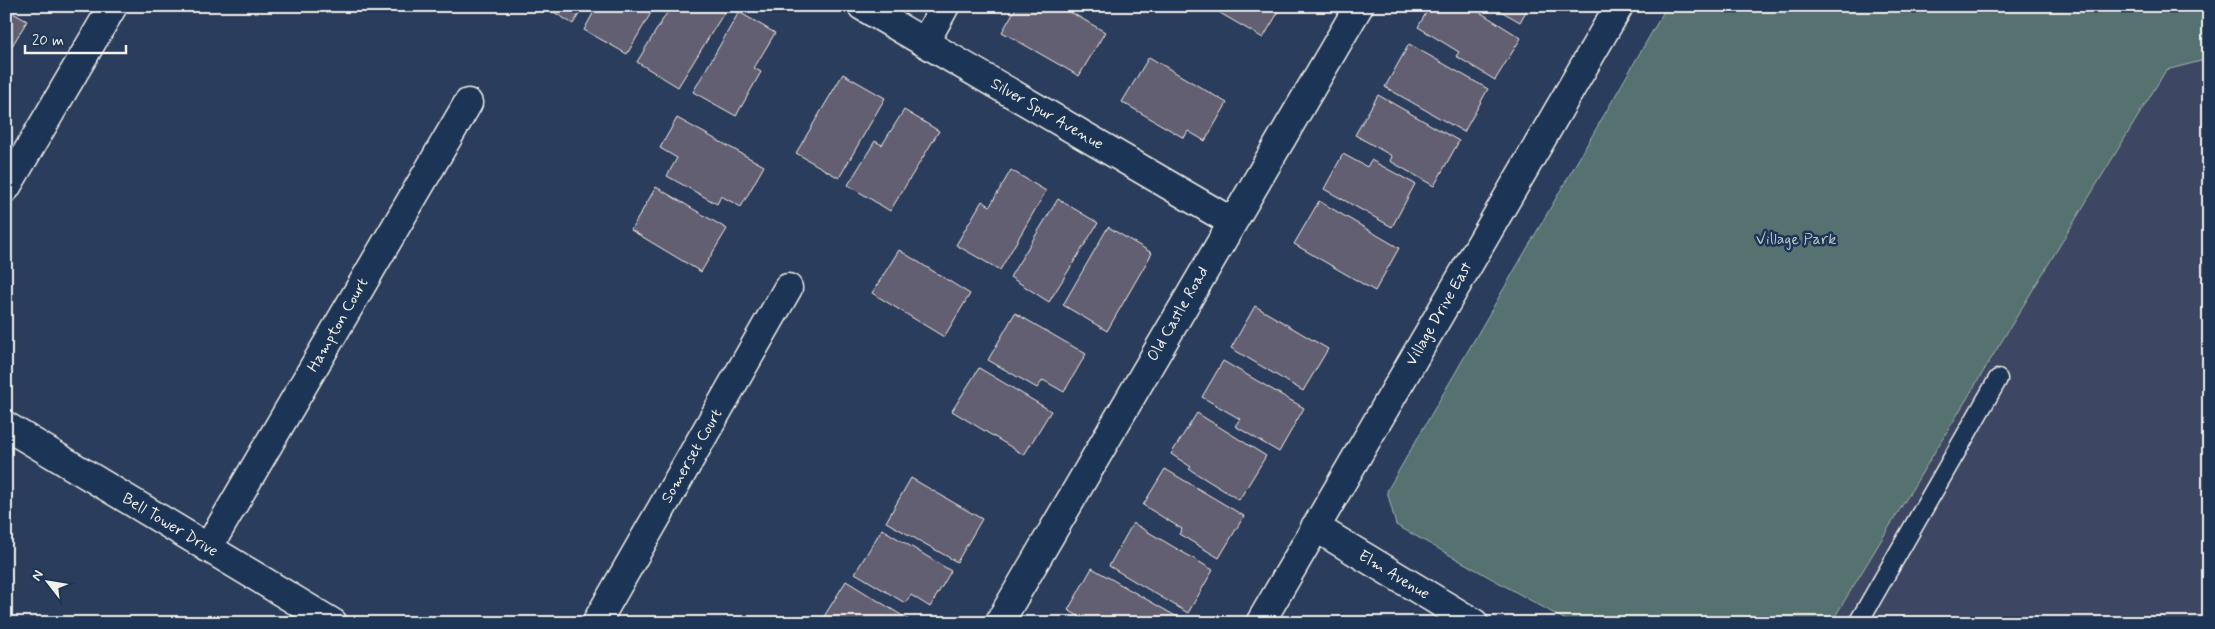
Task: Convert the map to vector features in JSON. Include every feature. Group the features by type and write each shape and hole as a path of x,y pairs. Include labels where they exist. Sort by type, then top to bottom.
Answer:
{"street":[{"path":"6,188 113,6"},
{"name":"Silver Spur Avenue","path":"862,6 1232,222"},
{"path":"925,42 945,6"},
{"name":"Old Castle Road","path":"999,623 1359,6"},
{"name":"Village Drive East","path":"1260,623 1619,6"},
{"name":"Hampton Court","path":"208,548 468,103"},
{"name":"Somerset Court","path":"596,623 788,288"},
{"name":"Bell Tower Drive","path":"6,426 333,623"},
{"name":"Elm Avenue","path":"1315,527 1474,623"}],"lane":[{"path":"1858,623 1998,379"}],"shaded area":[{"path":"2209,59 2209,623 1831,623 2166,69"}],"green space":[{"name":"Village Park","path":"1667,6 2209,6 2209,59 2166,70 1831,623 1571,623 1396,525 1387,491"}],"building":[{"path":"544,6 584,6 573,24"},
{"path":"597,6 655,6 627,54 584,30"},
{"path":"671,6 727,8 678,87 637,62"},
{"path":"1017,6 1060,6 1105,32 1079,76 1002,32"},
{"path":"1208,6 1282,6 1263,38"},
{"path":"1430,6 1470,6 1521,38 1495,80 1456,56 1459,52 1418,27"},
{"path":"1492,6 1529,6 1520,22"},
{"path":"6,9 27,21 6,56"},
{"path":"739,12 775,33 754,68 761,72 736,116 693,92"},
{"path":"1409,44 1488,89 1464,132 1385,87"},
{"path":"1149,57 1227,103 1205,141 1188,131 1184,138 1122,102"},
{"path":"843,74 885,98 839,178 796,153"},
{"path":"1378,95 1459,141 1434,186 1390,161 1392,156 1355,135"},
{"path":"904,110 939,131 890,211 848,185 875,141 882,145"},
{"path":"677,118 764,166 741,207 721,196 717,204 667,176 677,158 660,148"},
{"path":"1343,154 1367,167 1371,160 1415,184 1392,227 1324,189"},
{"path":"1011,170 1046,191 1000,270 956,245 982,201 990,206"},
{"path":"656,187 727,229 701,272 631,230"},
{"path":"1058,199 1098,223 1049,302 1010,277"},
{"path":"1319,201 1399,248 1375,291 1294,244"},
{"path":"1108,227 1152,253 1107,331 1063,305"},
{"path":"899,250 970,294 944,337 872,293"},
{"path":"1255,306 1328,349 1303,391 1231,348"},
{"path":"1015,313 1086,354 1064,392 1043,380 1037,388 988,360"},
{"path":"1223,361 1304,408 1279,452 1235,426 1240,419 1202,397"},
{"path":"979,368 1051,411 1024,455 952,411"},
{"path":"1197,413 1266,456 1239,500 1189,469 1191,467 1171,454"},
{"path":"1165,469 1244,516 1219,558 1179,534 1182,529 1143,505"},
{"path":"911,478 982,519 957,562 886,522"},
{"path":"1133,523 1213,570 1188,613 1109,566"},
{"path":"882,529 951,571 930,607 911,595 905,603 855,573"},
{"path":"1092,568 1179,618 1177,623 1090,623 1068,610"},
{"path":"846,581 914,623 820,623"}]}
